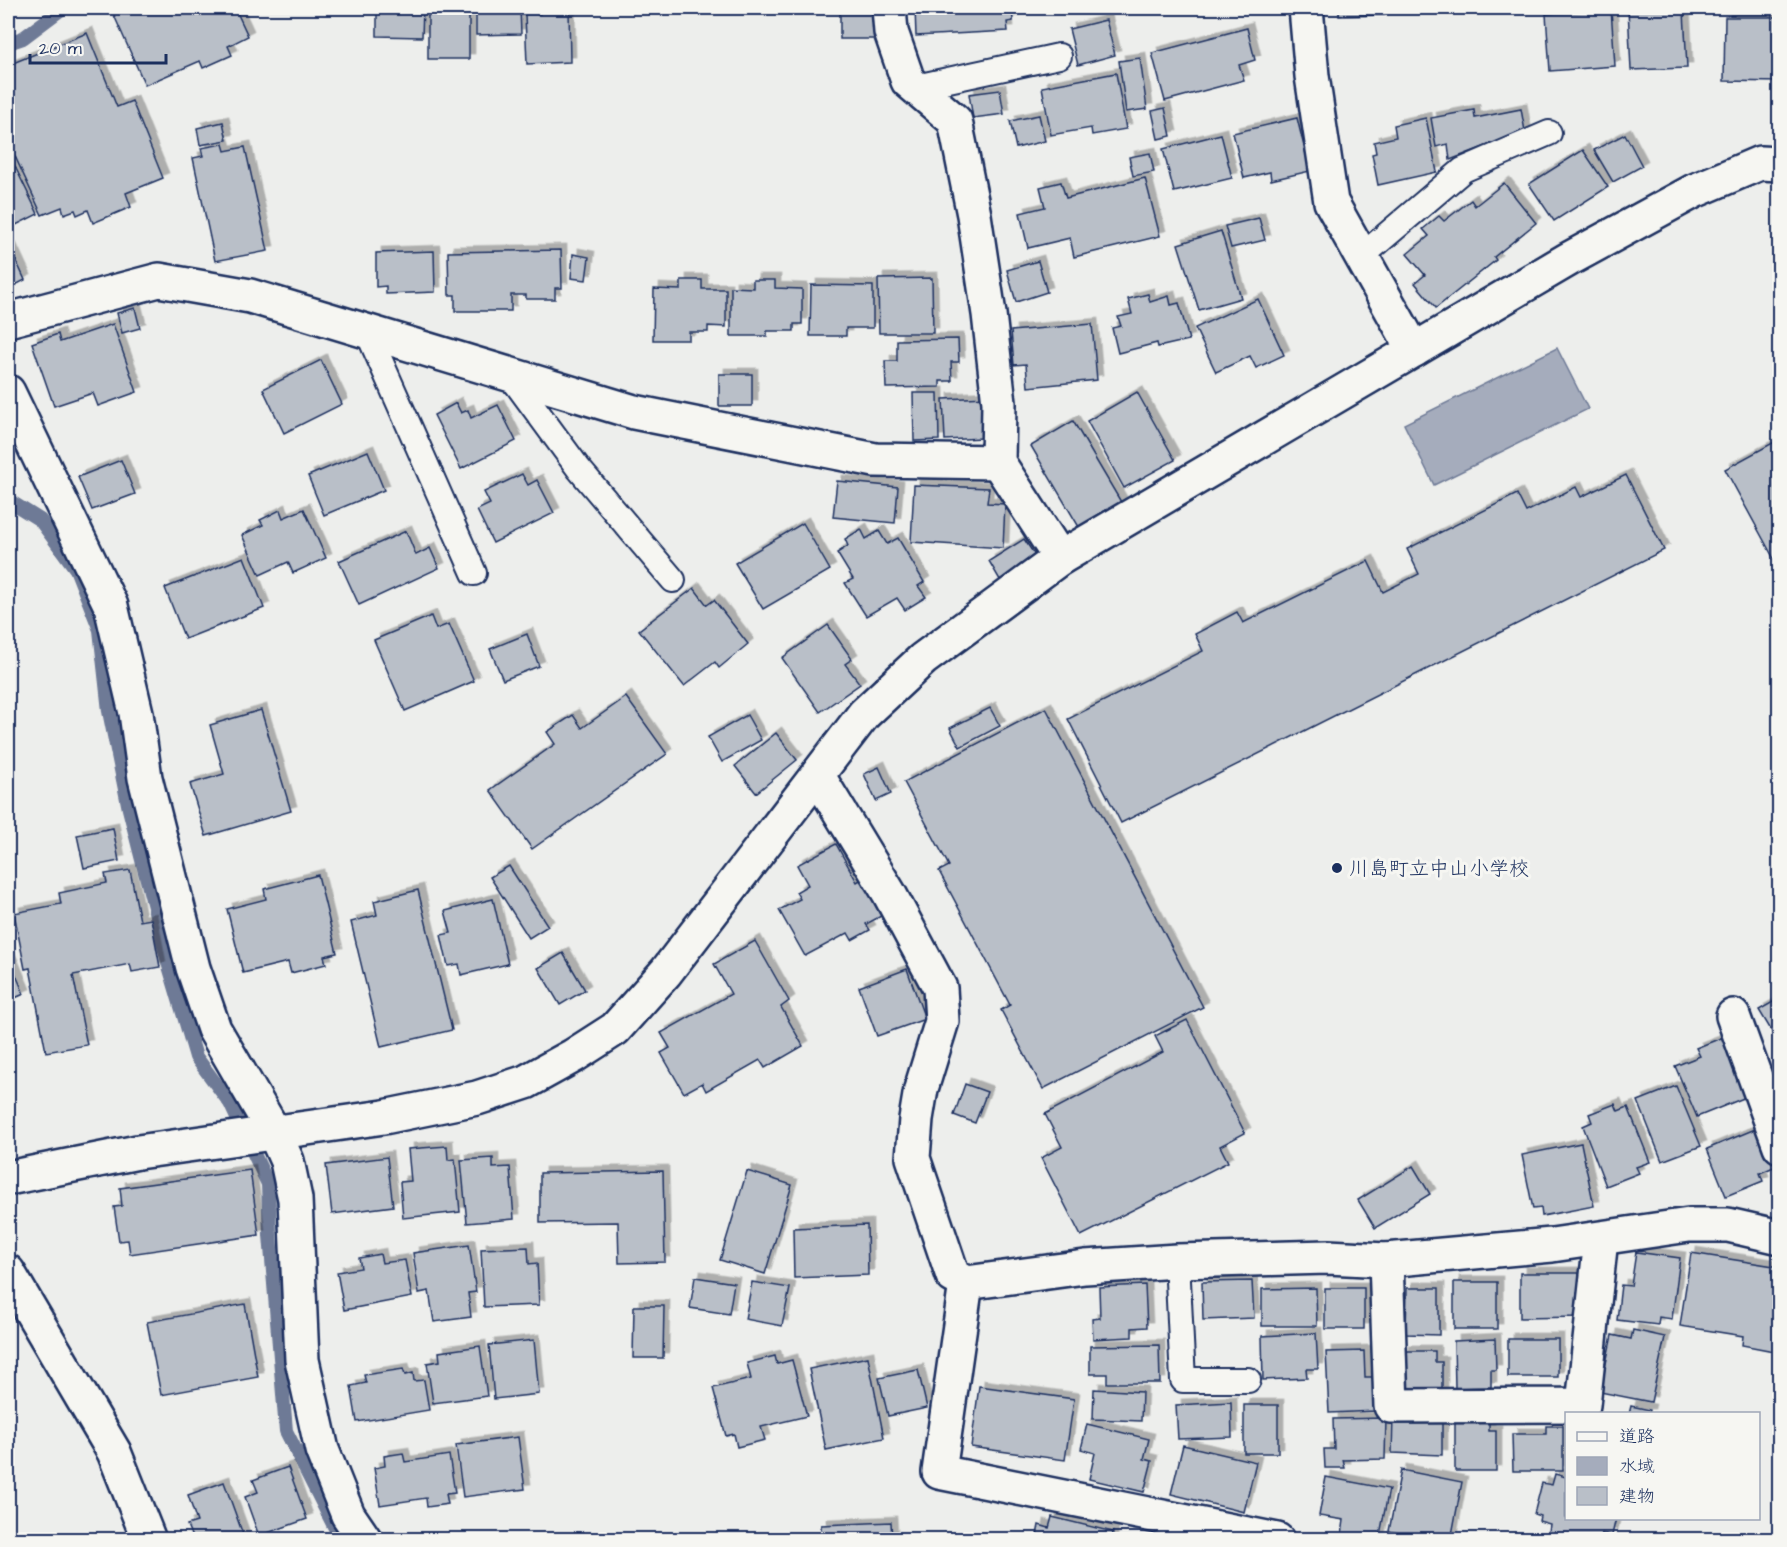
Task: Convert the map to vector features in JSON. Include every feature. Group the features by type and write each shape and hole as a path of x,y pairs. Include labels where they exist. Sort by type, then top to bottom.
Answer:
{"street":[{"path":"890,8 891,32 908,81 955,121 974,215 989,314 999,403 998,462 1060,558"},
{"path":"1306,8 1312,76 1331,202 1414,350"},
{"path":"8,1178 138,1152 384,1117 477,1098 526,1082 573,1056 615,1029 666,972 864,714 923,659 1060,558 1569,259 1694,191 1760,163 1779,164"},
{"path":"8,320 159,280 250,296 634,412 875,460 998,462"},
{"path":"8,392 111,606 136,712 145,778 193,968 214,1029 274,1132 287,1161 295,1199 302,1360 309,1396 322,1450 348,1515 365,1539"},
{"path":"818,776 889,893 940,988 942,1021 921,1089 913,1158 953,1276 966,1283 1085,1267 1177,1261 1328,1257 1386,1260 1601,1239 1689,1225 1728,1225 1779,1237"},
{"path":"1733,1016 1779,1146"},
{"path":"1386,1260 1391,1406 1583,1405 1601,1239"},
{"path":"8,1272 114,1452 149,1539"},
{"path":"966,1283 939,1472 1277,1539"}],"lane":[{"path":"916,87 1059,56"},
{"path":"1362,256 1463,170 1549,133"},
{"path":"368,333 474,573"},
{"path":"510,375 579,469 672,580"},
{"path":"1177,1261 1182,1380 1248,1380"}],"water":[{"path":"1557,348 1588,409 1434,485 1404,424"}],"building":[{"path":"125,8 235,8 248,36 228,46 232,55 203,68 200,61 145,85 113,13"},
{"path":"377,8 423,8 422,37 377,36"},
{"path":"428,8 469,8 469,59 428,59"},
{"path":"476,8 520,8 521,34 476,35"},
{"path":"540,8 569,8 570,62 527,64 525,14 540,14"},
{"path":"840,8 880,8 880,39 840,39"},
{"path":"915,8 1012,8 1013,21 1007,22 1008,31 916,36"},
{"path":"1339,8 1384,8 1384,15 1339,16"},
{"path":"1628,8 1672,8 1672,11 1684,11 1687,68 1631,70"},
{"path":"1611,9 1615,66 1550,71 1546,14"},
{"path":"1725,17 1780,17 1780,82 1724,81"},
{"path":"1106,20 1115,55 1078,65 1069,29"},
{"path":"1247,28 1255,60 1239,65 1244,80 1165,101 1152,53"},
{"path":"87,33 117,107 132,101 163,178 126,193 131,207 93,223 88,210 77,215 75,210 64,214 62,207 42,215 8,141 8,65"},
{"path":"1140,58 1147,109 1126,112 1119,61"},
{"path":"1116,73 1126,129 1092,135 1091,128 1051,135 1042,87"},
{"path":"1000,90 1004,114 973,118 969,94"},
{"path":"1165,108 1171,136 1158,139 1152,111"},
{"path":"1521,109 1525,131 1450,160 1448,144 1436,147 1431,118 1474,110 1475,118"},
{"path":"1039,115 1045,141 1016,148 1010,121"},
{"path":"1297,118 1310,171 1271,180 1270,172 1244,178 1233,133"},
{"path":"1426,118 1437,172 1378,185 1372,154 1376,153 1374,142 1396,137 1394,125"},
{"path":"223,122 227,140 200,145 197,128"},
{"path":"1221,134 1232,178 1174,192 1163,149"},
{"path":"1625,134 1642,166 1613,182 1594,150"},
{"path":"223,144 225,151 245,147 268,251 215,261 193,158 203,156 201,148"},
{"path":"1583,150 1608,187 1554,221 1529,184"},
{"path":"8,152 38,214 8,229"},
{"path":"1150,153 1154,172 1133,176 1129,157"},
{"path":"1145,178 1160,236 1074,257 1070,238 1028,248 1020,213 1045,207 1040,187 1061,182 1066,198"},
{"path":"1504,183 1536,223 1494,257 1496,260 1436,308 1415,283 1425,275 1407,254 1429,236 1423,229 1439,216 1444,221 1471,200 1475,206"},
{"path":"1259,218 1265,240 1231,248 1225,226"},
{"path":"1221,231 1241,298 1199,310 1178,244"},
{"path":"8,243 25,280 8,289"},
{"path":"561,250 562,288 555,288 555,299 526,299 526,295 511,295 511,311 455,311 455,295 449,295 448,252"},
{"path":"434,251 435,292 386,294 386,286 376,287 376,253"},
{"path":"573,254 589,257 586,280 571,278"},
{"path":"1038,261 1047,292 1016,302 1007,270"},
{"path":"932,278 933,333 879,333 878,279"},
{"path":"681,280 702,280 702,289 726,289 726,327 708,326 708,332 689,332 689,340 653,340 654,289 681,290"},
{"path":"753,280 775,280 775,288 802,289 802,324 794,324 794,331 767,331 767,336 731,336 731,287 753,288"},
{"path":"811,285 873,286 873,328 846,328 846,336 810,336"},
{"path":"1148,294 1150,302 1169,296 1171,305 1179,303 1189,340 1158,347 1157,343 1118,353 1112,328 1121,326 1118,317 1132,314 1128,299"},
{"path":"1258,299 1284,355 1256,368 1250,356 1216,372 1195,328"},
{"path":"135,308 140,328 122,333 117,313"},
{"path":"113,324 137,392 98,406 93,393 54,406 32,343 58,334 60,342"},
{"path":"1092,324 1097,380 1028,387 1026,364 1014,365 1011,331"},
{"path":"958,339 959,362 951,362 952,381 940,381 940,387 886,388 885,361 897,361 897,340"},
{"path":"321,360 342,404 284,433 263,389"},
{"path":"719,374 752,374 752,406 719,406"},
{"path":"1137,392 1175,460 1124,488 1087,421"},
{"path":"913,393 938,393 939,440 914,441"},
{"path":"987,397 989,429 981,429 982,438 945,440 943,399"},
{"path":"456,403 461,413 468,410 471,418 498,405 516,441 461,469 434,415"},
{"path":"1073,421 1121,502 1079,527 1031,446"},
{"path":"1780,439 1780,570 1725,469"},
{"path":"368,451 384,490 324,515 308,476"},
{"path":"121,460 135,494 92,510 78,477"},
{"path":"522,474 528,485 537,480 554,513 493,543 477,510 490,504 484,492"},
{"path":"1626,475 1664,550 1121,823 1068,719 1203,651 1195,634 1237,612 1243,623 1368,561 1383,592 1419,574 1407,549 1517,494 1526,512 1576,487 1581,497"},
{"path":"837,481 898,487 895,523 833,517"},
{"path":"914,485 989,488 987,503 1005,504 1003,548 911,542"},
{"path":"304,509 326,558 293,573 288,562 260,575 242,535 263,525 260,520 280,510 283,518"},
{"path":"803,523 830,570 763,609 735,563"},
{"path":"861,529 866,539 879,531 887,544 898,538 924,582 918,586 926,597 905,610 897,598 866,616 845,583 853,579 837,553 848,546 845,539"},
{"path":"406,531 416,555 430,548 439,568 359,605 339,561"},
{"path":"1024,539 1036,557 1000,580 989,561"},
{"path":"244,557 264,608 185,639 165,588"},
{"path":"694,588 707,605 714,600 748,644 719,668 715,662 684,686 639,630"},
{"path":"431,616 436,629 449,624 474,681 405,711 374,640"},
{"path":"828,625 852,659 845,664 860,684 820,712 782,658"},
{"path":"527,634 539,666 503,680 490,649"},
{"path":"626,697 667,754 532,849 490,790 555,744 547,732 573,715 582,728"},
{"path":"990,708 1000,726 960,747 950,728"},
{"path":"1046,708 1203,1007 1043,1089 1001,1010 1010,1005 939,871 949,866 904,782"},
{"path":"261,710 291,811 206,836 190,784 224,774 210,725"},
{"path":"747,715 761,740 722,762 708,737"},
{"path":"776,733 797,760 756,793 735,766"},
{"path":"879,767 891,794 876,801 864,774"},
{"path":"113,828 119,861 84,868 77,835"},
{"path":"836,844 857,882 865,877 885,914 866,924 870,930 852,940 848,933 805,956 779,910 800,899 796,892 808,885 797,865"},
{"path":"509,866 548,926 529,938 490,877"},
{"path":"130,870 140,921 151,919 160,967 132,972 130,964 73,975 87,1045 46,1052 30,968 25,969 14,913 61,904 59,893 107,883 105,874"},
{"path":"318,875 337,953 324,956 326,964 291,973 288,962 243,973 227,909 266,899 264,889"},
{"path":"418,890 452,1030 381,1047 351,922 377,915 374,901"},
{"path":"493,899 508,964 461,975 459,964 448,966 441,935 451,933 445,911"},
{"path":"755,941 789,1001 781,1007 803,1046 765,1068 760,1060 706,1091 702,1083 684,1093 661,1053 670,1048 661,1033 731,994 714,964"},
{"path":"563,953 585,990 560,1005 538,968"},
{"path":"8,956 24,994 8,1001"},
{"path":"907,969 925,1019 877,1036 859,987"},
{"path":"1780,998 1780,1045 1759,1010"},
{"path":"1187,1020 1245,1133 1220,1146 1228,1162 1081,1236 1041,1158 1062,1147 1045,1114 1163,1052 1155,1036"},
{"path":"1726,1036 1751,1095 1697,1117 1675,1066 1700,1056 1696,1048"},
{"path":"965,1084 987,1092 975,1123 954,1115"},
{"path":"1676,1086 1701,1146 1662,1161 1638,1101"},
{"path":"1615,1104 1618,1111 1628,1107 1650,1162 1636,1167 1639,1173 1606,1186 1583,1126 1592,1122 1589,1114"},
{"path":"1760,1127 1776,1166 1760,1173 1763,1181 1726,1196 1707,1149"},
{"path":"1581,1143 1594,1206 1542,1216 1541,1208 1533,1209 1522,1155"},
{"path":"447,1146 448,1160 455,1159 460,1212 403,1218 400,1182 411,1181 408,1149"},
{"path":"387,1157 393,1206 332,1214 326,1165"},
{"path":"493,1158 493,1168 510,1167 514,1219 467,1223 461,1160"},
{"path":"1413,1166 1430,1194 1375,1228 1358,1200"},
{"path":"250,1170 259,1235 130,1254 128,1240 119,1241 114,1207 122,1206 120,1188"},
{"path":"663,1171 665,1262 619,1263 618,1222 540,1223 540,1173"},
{"path":"747,1171 792,1185 765,1274 720,1260"},
{"path":"867,1225 868,1275 794,1278 793,1228"},
{"path":"469,1245 476,1292 468,1293 471,1317 434,1322 429,1291 419,1293 413,1253"},
{"path":"528,1247 529,1264 537,1263 539,1305 484,1307 481,1249"},
{"path":"1636,1252 1680,1258 1672,1319 1659,1317 1658,1325 1617,1320 1621,1285 1631,1286"},
{"path":"1691,1253 1780,1267 1780,1317 1774,1351 1742,1345 1743,1336 1680,1326"},
{"path":"380,1254 382,1263 405,1260 412,1297 344,1310 337,1272 361,1268 359,1258"},
{"path":"1520,1273 1583,1273 1583,1317 1520,1318"},
{"path":"695,1277 734,1283 729,1314 690,1308"},
{"path":"1252,1281 1254,1318 1203,1320 1202,1282"},
{"path":"752,1282 790,1288 782,1326 745,1319"},
{"path":"1454,1282 1497,1282 1497,1329 1454,1329"},
{"path":"1145,1285 1147,1327 1132,1328 1132,1337 1093,1339 1092,1319 1100,1318 1099,1287"},
{"path":"1316,1288 1317,1326 1262,1326 1262,1289"},
{"path":"1325,1288 1364,1288 1364,1329 1325,1329"},
{"path":"1407,1288 1439,1288 1439,1335 1406,1334"},
{"path":"245,1304 258,1377 161,1395 147,1322"},
{"path":"634,1306 664,1306 663,1358 633,1358"},
{"path":"1633,1330 1665,1337 1651,1402 1600,1392 1612,1335 1631,1339"},
{"path":"1316,1333 1318,1369 1306,1369 1307,1378 1263,1380 1262,1336"},
{"path":"1495,1339 1496,1370 1491,1370 1491,1387 1455,1388 1454,1341"},
{"path":"1508,1339 1558,1339 1558,1377 1508,1377"},
{"path":"534,1340 539,1394 494,1399 489,1345"},
{"path":"1159,1345 1160,1383 1107,1383 1107,1374 1090,1374 1090,1346"},
{"path":"480,1346 487,1396 433,1403 427,1363 440,1361 439,1352"},
{"path":"1364,1351 1365,1377 1375,1377 1376,1411 1329,1413 1326,1352"},
{"path":"1404,1351 1435,1351 1435,1362 1442,1362 1442,1400 1404,1400"},
{"path":"775,1356 777,1364 792,1360 807,1416 761,1427 765,1440 737,1447 734,1434 726,1436 713,1388 751,1379 747,1363"},
{"path":"868,1357 884,1438 826,1450 809,1369"},
{"path":"403,1369 405,1375 413,1373 414,1381 424,1380 429,1410 357,1422 351,1386 366,1383 364,1375"},
{"path":"918,1370 927,1408 888,1416 879,1378"},
{"path":"979,1386 1074,1399 1065,1460 971,1447"},
{"path":"1094,1389 1142,1392 1141,1421 1093,1419"},
{"path":"1231,1402 1232,1437 1178,1439 1176,1405"},
{"path":"1244,1405 1278,1405 1278,1453 1244,1453"},
{"path":"1631,1406 1650,1410 1650,1412 1630,1412"},
{"path":"1393,1416 1442,1418 1442,1455 1392,1453"},
{"path":"1386,1418 1385,1459 1343,1460 1345,1468 1325,1468 1324,1449 1334,1449 1333,1419"},
{"path":"1455,1418 1489,1418 1489,1431 1496,1431 1496,1471 1455,1471"},
{"path":"1087,1424 1149,1439 1144,1459 1152,1461 1144,1492 1089,1479 1095,1453 1081,1449"},
{"path":"1546,1426 1563,1426 1563,1471 1513,1471 1512,1434 1546,1434"},
{"path":"518,1437 525,1489 463,1497 456,1445"},
{"path":"1183,1445 1256,1462 1244,1512 1171,1494"},
{"path":"403,1453 405,1462 449,1455 455,1493 446,1494 448,1504 427,1507 426,1498 380,1505 374,1468 385,1466 384,1456"},
{"path":"288,1467 307,1519 259,1536 245,1497 258,1492 253,1480"},
{"path":"1401,1470 1462,1482 1451,1540 1433,1540 1389,1531"},
{"path":"1555,1474 1565,1477 1565,1520 1616,1520 1612,1535 1602,1533 1600,1540 1563,1540 1563,1536 1549,1532 1550,1524 1539,1521 1540,1516 1534,1514 1542,1483 1552,1485"},
{"path":"1326,1477 1389,1489 1379,1540 1342,1535 1344,1520 1319,1516"},
{"path":"224,1482 245,1540 193,1540 187,1525 197,1522 188,1495"},
{"path":"1052,1517 1113,1532 1112,1540 1036,1540 1039,1525 1049,1528"},
{"path":"891,1522 892,1540 822,1540 821,1525"}],"waterway":[{"path":"8,43 23,38 63,8"},
{"path":"8,500 40,520 76,569 100,630 109,711 129,809 169,966 196,1057 230,1103 268,1184 286,1431 341,1540"}],"place":[{"name":"川島町立中山小学校","path":"1337,868"}]}
